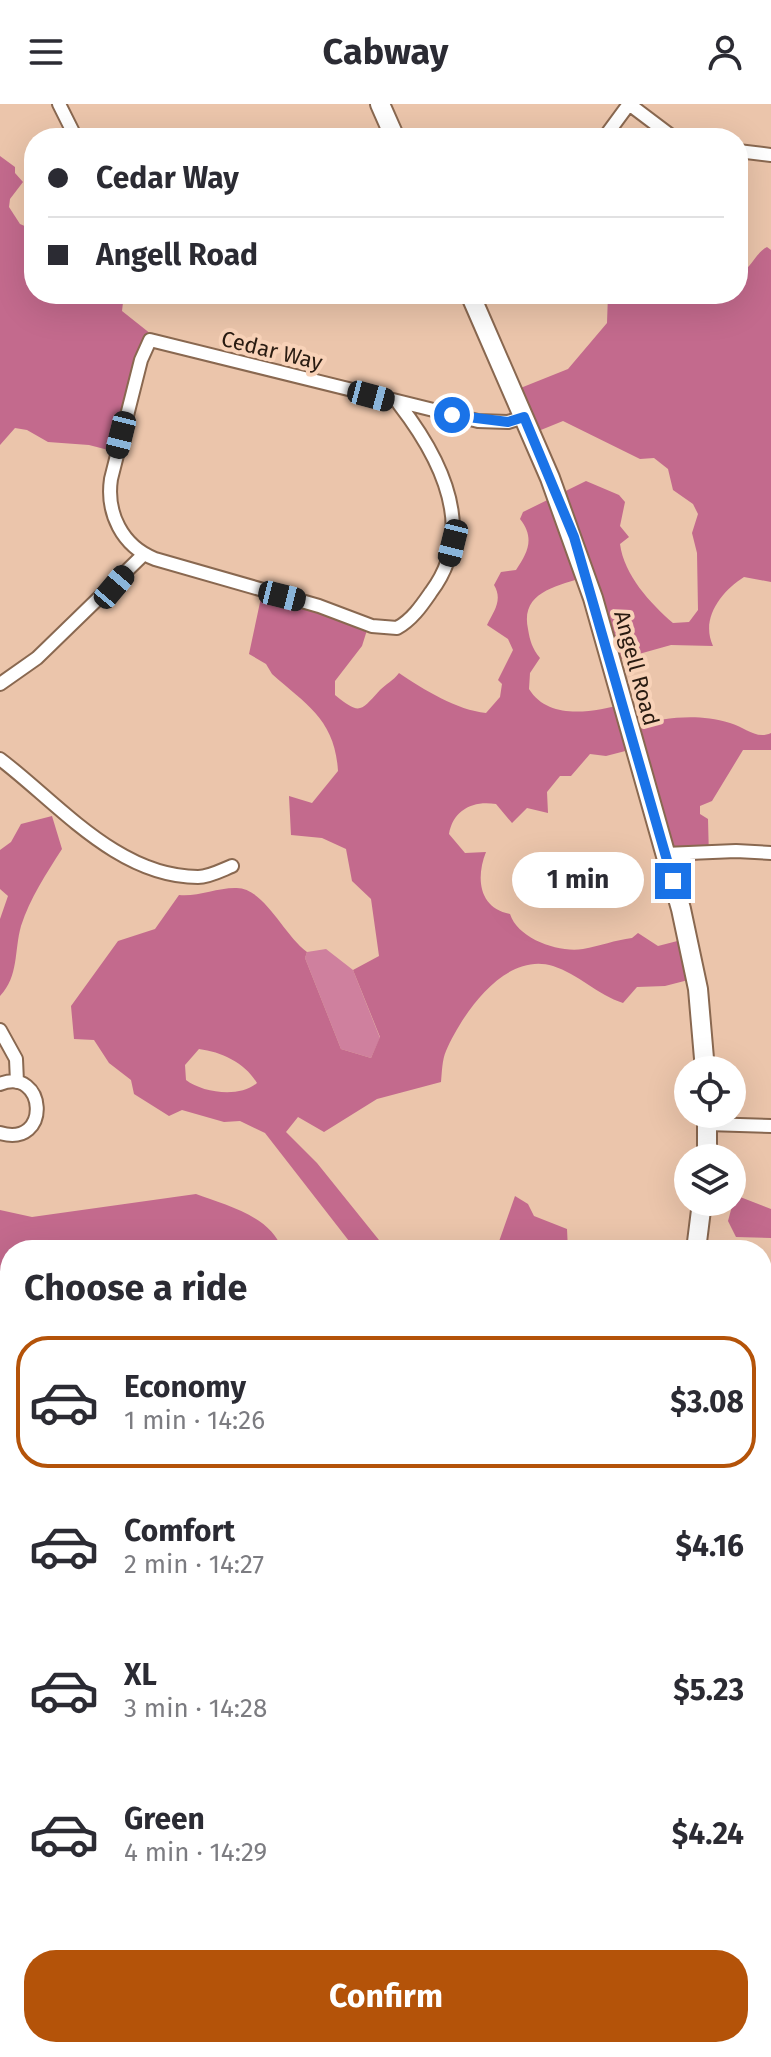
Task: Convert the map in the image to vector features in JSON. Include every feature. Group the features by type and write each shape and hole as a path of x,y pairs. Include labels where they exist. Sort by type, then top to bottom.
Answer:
{"main road":[{"path":"380,104 391,128"},
{"name":"Angell Road","path":"474,304 574,537 665,854 698,989 704,1056"},
{"path":"699,1240 701,1216"}],"street":[{"path":"59,104 71,128"},
{"path":"611,128 629,104 661,128"},
{"path":"748,152 771,155"},
{"name":"Cedar Way","path":"143,555 119,528 108,498 141,360 150,340 399,404 478,421 508,422 524,417"},
{"path":"0,684 37,658 143,555 319,606 372,626 397,628 411,617 439,582 453,543 447,486 414,424 399,404"},
{"path":"0,759 87,831 133,859 158,870 201,878 232,866"},
{"path":"665,854 771,853"},
{"path":"0,1030 16,1059 17,1082"},
{"path":"0,1084 17,1082 28,1087 36,1097 38,1109 35,1121 15,1135 0,1133"},
{"path":"746,1123 771,1126"}],"shaded area":[{"path":"0,156 15,167 15,173 23,182 10,199 9,207 24,226 24,304 123,304 122,311 161,342 146,357 120,453 89,445 48,442 27,430 15,428 0,445"},
{"path":"767,247 771,250 771,582 744,577 728,590 711,616 709,625 713,646 671,645 614,661 585,577 543,592 535,599 527,617 531,641 540,658 530,673 529,689 548,706 572,712 624,704 633,725 658,720 705,718 735,725 755,734 771,733 771,750 743,750 712,801 700,806 700,814 708,819 709,858 673,865 637,748 606,756 590,754 571,776 560,776 547,792 548,813 527,808 512,823 496,804 472,805 455,819 449,834 465,853 486,852 481,881 486,898 499,911 510,914 514,923 530,937 551,946 573,950 632,938 638,933 658,946 689,938 696,978 665,986 637,987 623,1003 553,966 535,964 518,968 488,989 463,1020 445,1055 441,1082 377,1099 324,1132 298,1117 286,1132 317,1163 379,1240 348,1240 265,1133 240,1121 224,1122 182,1110 169,1116 134,1094 131,1080 109,1063 94,1040 74,1039 71,1006 118,941 155,929 179,895 228,888 245,889 264,903 307,952 305,958 341,1049 371,1058 380,1037 353,970 379,956 371,899 352,881 346,849 322,838 291,835 289,796 312,803 338,771 336,753 317,715 272,674 266,664 249,654 262,593 368,627 362,646 335,681 335,695 350,706 364,707 399,673 452,704 486,713 500,697 502,684 498,680 513,650 508,639 487,625 498,601 494,585 501,572 516,570 524,557 528,539 520,519 523,512 586,481 619,495 625,502 620,526 629,537 620,544 627,567 639,588 673,623 689,622 698,610 697,553 692,533 698,514 693,504 673,490 668,469 654,458 640,459 563,421 531,434 513,391 568,369 607,323 608,304 748,304 748,267","holes":["199,1049 239,1064 257,1083 241,1091 222,1092 211,1091 186,1080 185,1065"]},
{"path":"52,816 62,849 25,916 13,972 0,996 0,919 8,896 0,889 0,850 11,842 21,824"},
{"path":"326,949 353,970 380,1038 371,1058 341,1049 305,958 307,952"},
{"path":"196,1194 246,1213 268,1228 278,1240 0,1240 0,1210 32,1217"},
{"path":"515,1196 528,1204 534,1216 567,1229 568,1240 500,1240"},
{"path":"746,1199 771,1209 771,1238 736,1237 728,1221 729,1216 746,1216"}],"route":[{"path":"452,415 478,421 508,422 524,417 574,537 673,881"}]}
